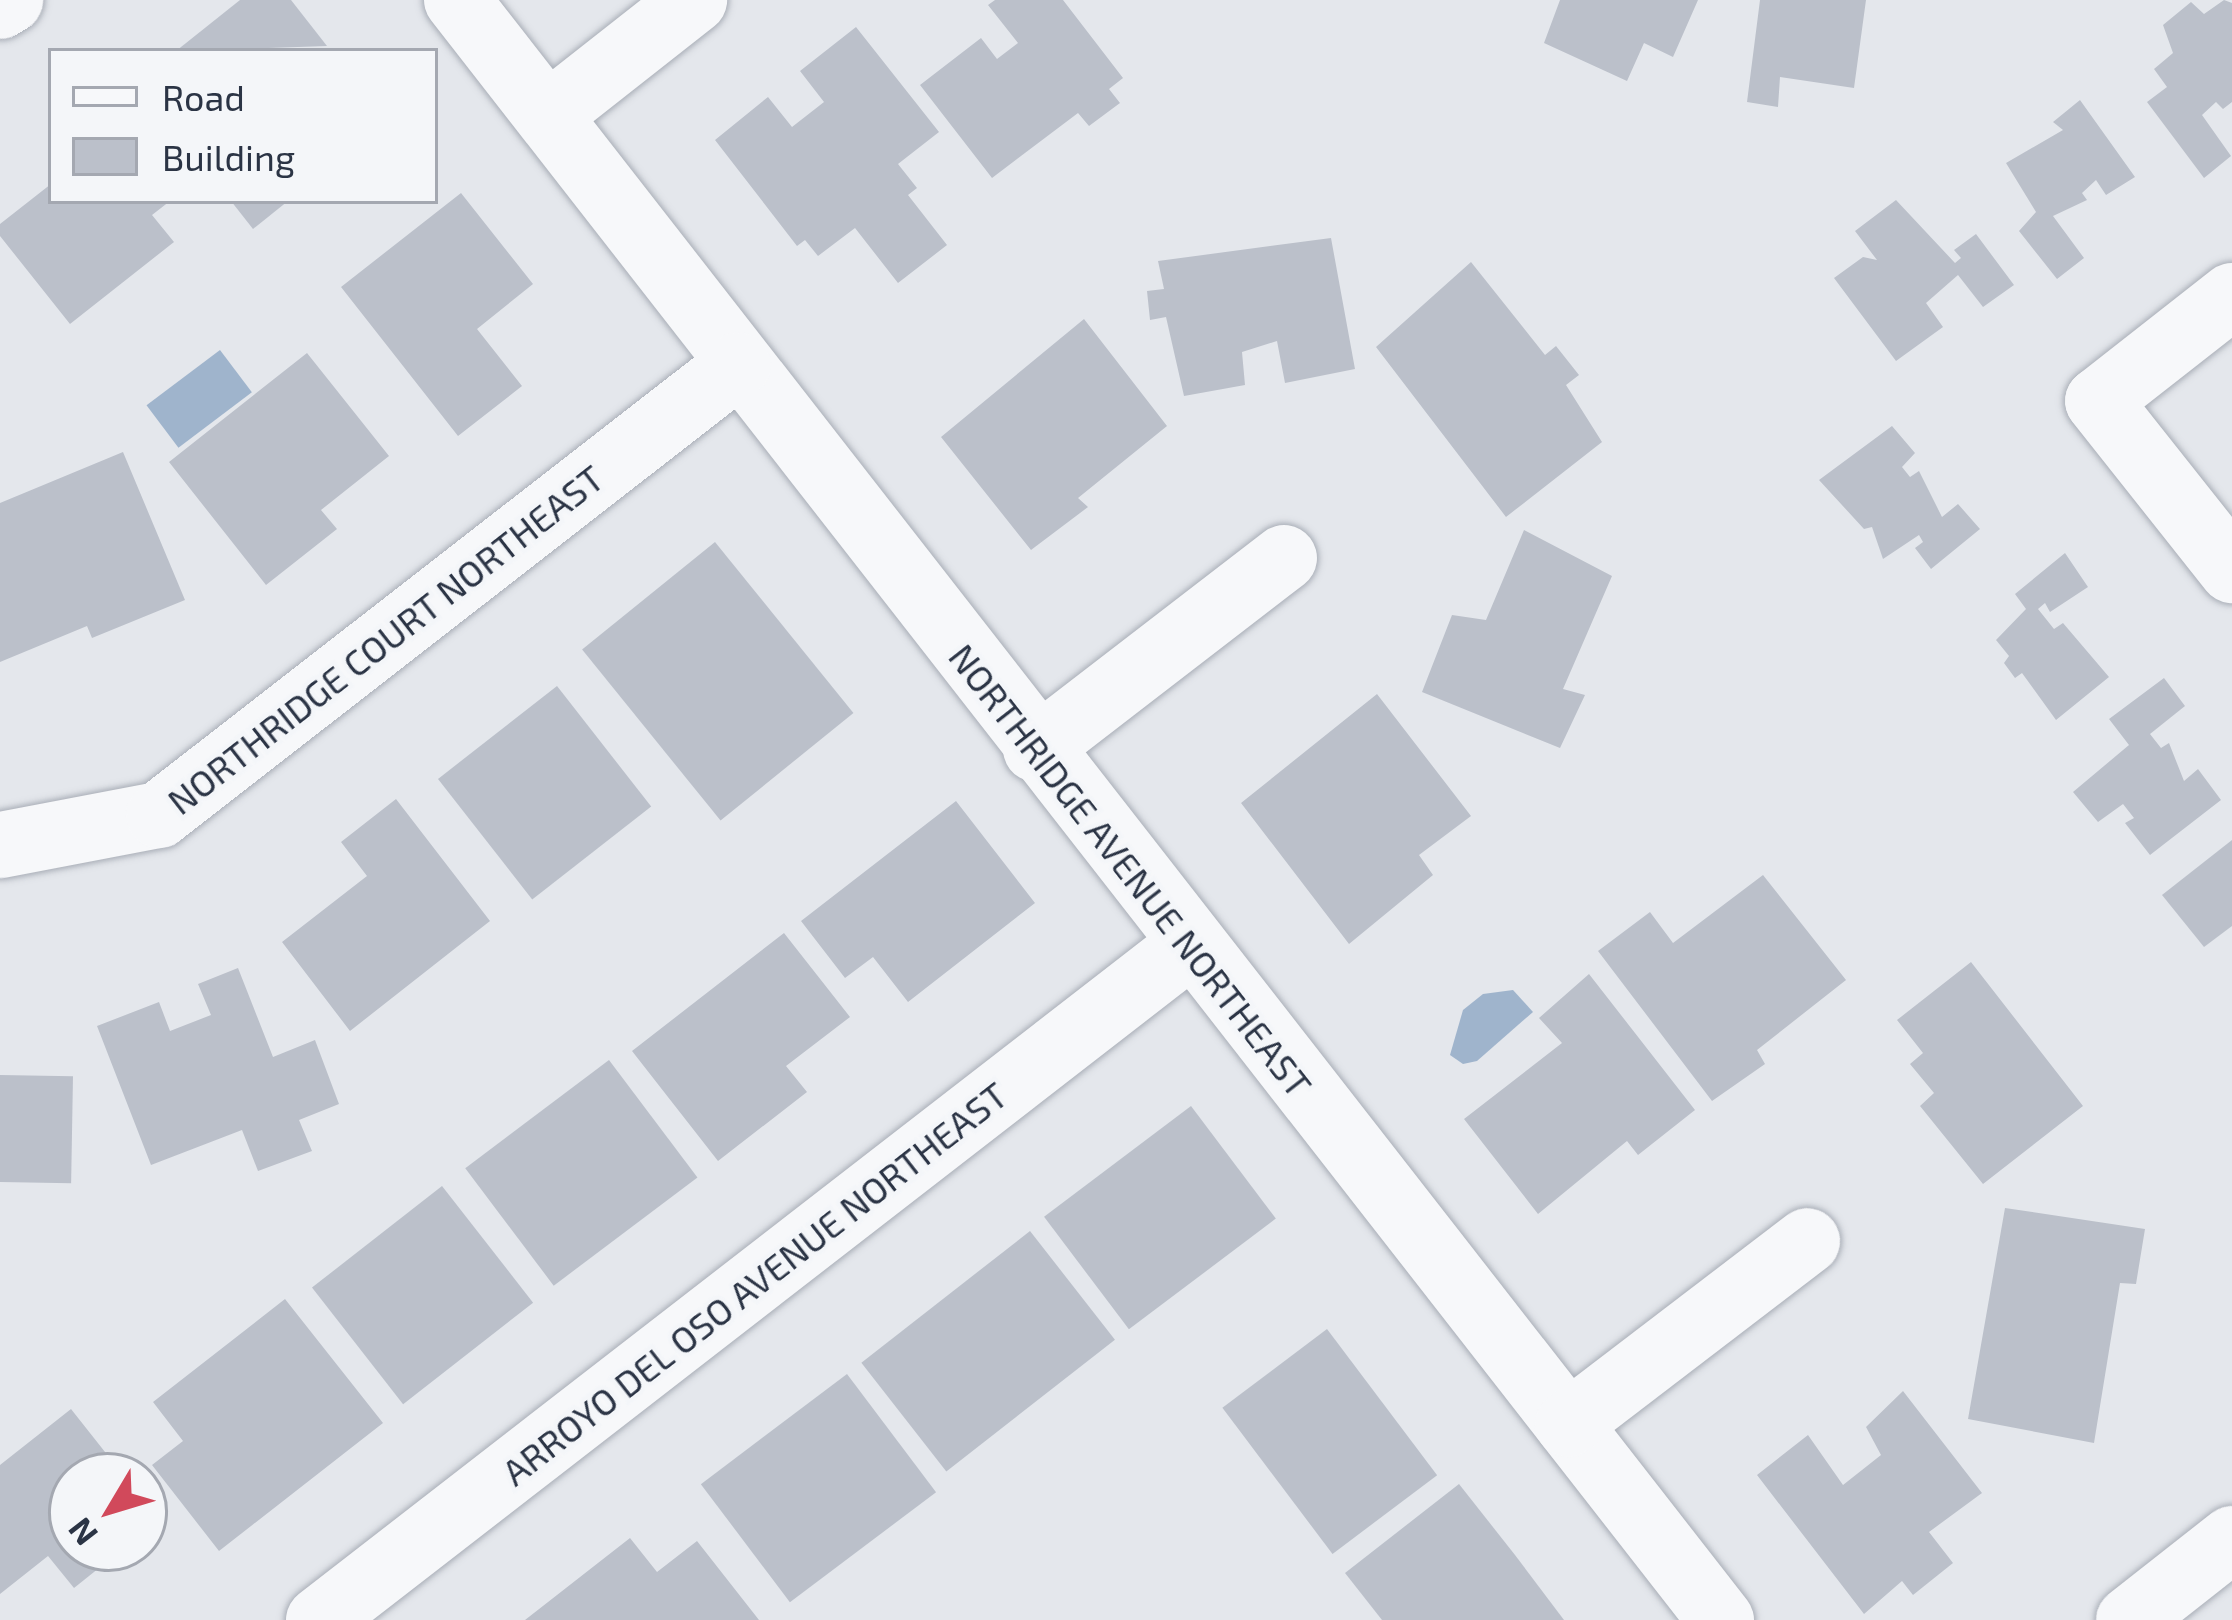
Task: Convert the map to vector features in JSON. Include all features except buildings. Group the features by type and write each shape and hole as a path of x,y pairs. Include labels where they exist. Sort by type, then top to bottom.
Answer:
{"street":[{"path":"0,6 10,0"},
{"name":"NORTHRIDGE AVENUE NORTHEAST","path":"457,0 1189,946 1721,1620"},
{"path":"548,115 694,0"},
{"path":"2232,296 2098,401 2232,570"},
{"name":"NORTHRIDGE COURT NORTHEAST","path":"1,845 159,815 738,365"},
{"path":"1036,749 1284,558"},
{"name":"ARROYO DEL OSO AVENUE NORTHEAST","path":"319,1620 1189,946"},
{"path":"1568,1424 1807,1240"},
{"path":"2128,1620 2232,1539"}],"water":[{"path":"220,350 252,392 178,448 147,405"},
{"path":"1513,990 1533,1012 1477,1061 1463,1064 1450,1055 1463,1010 1483,994"}]}
